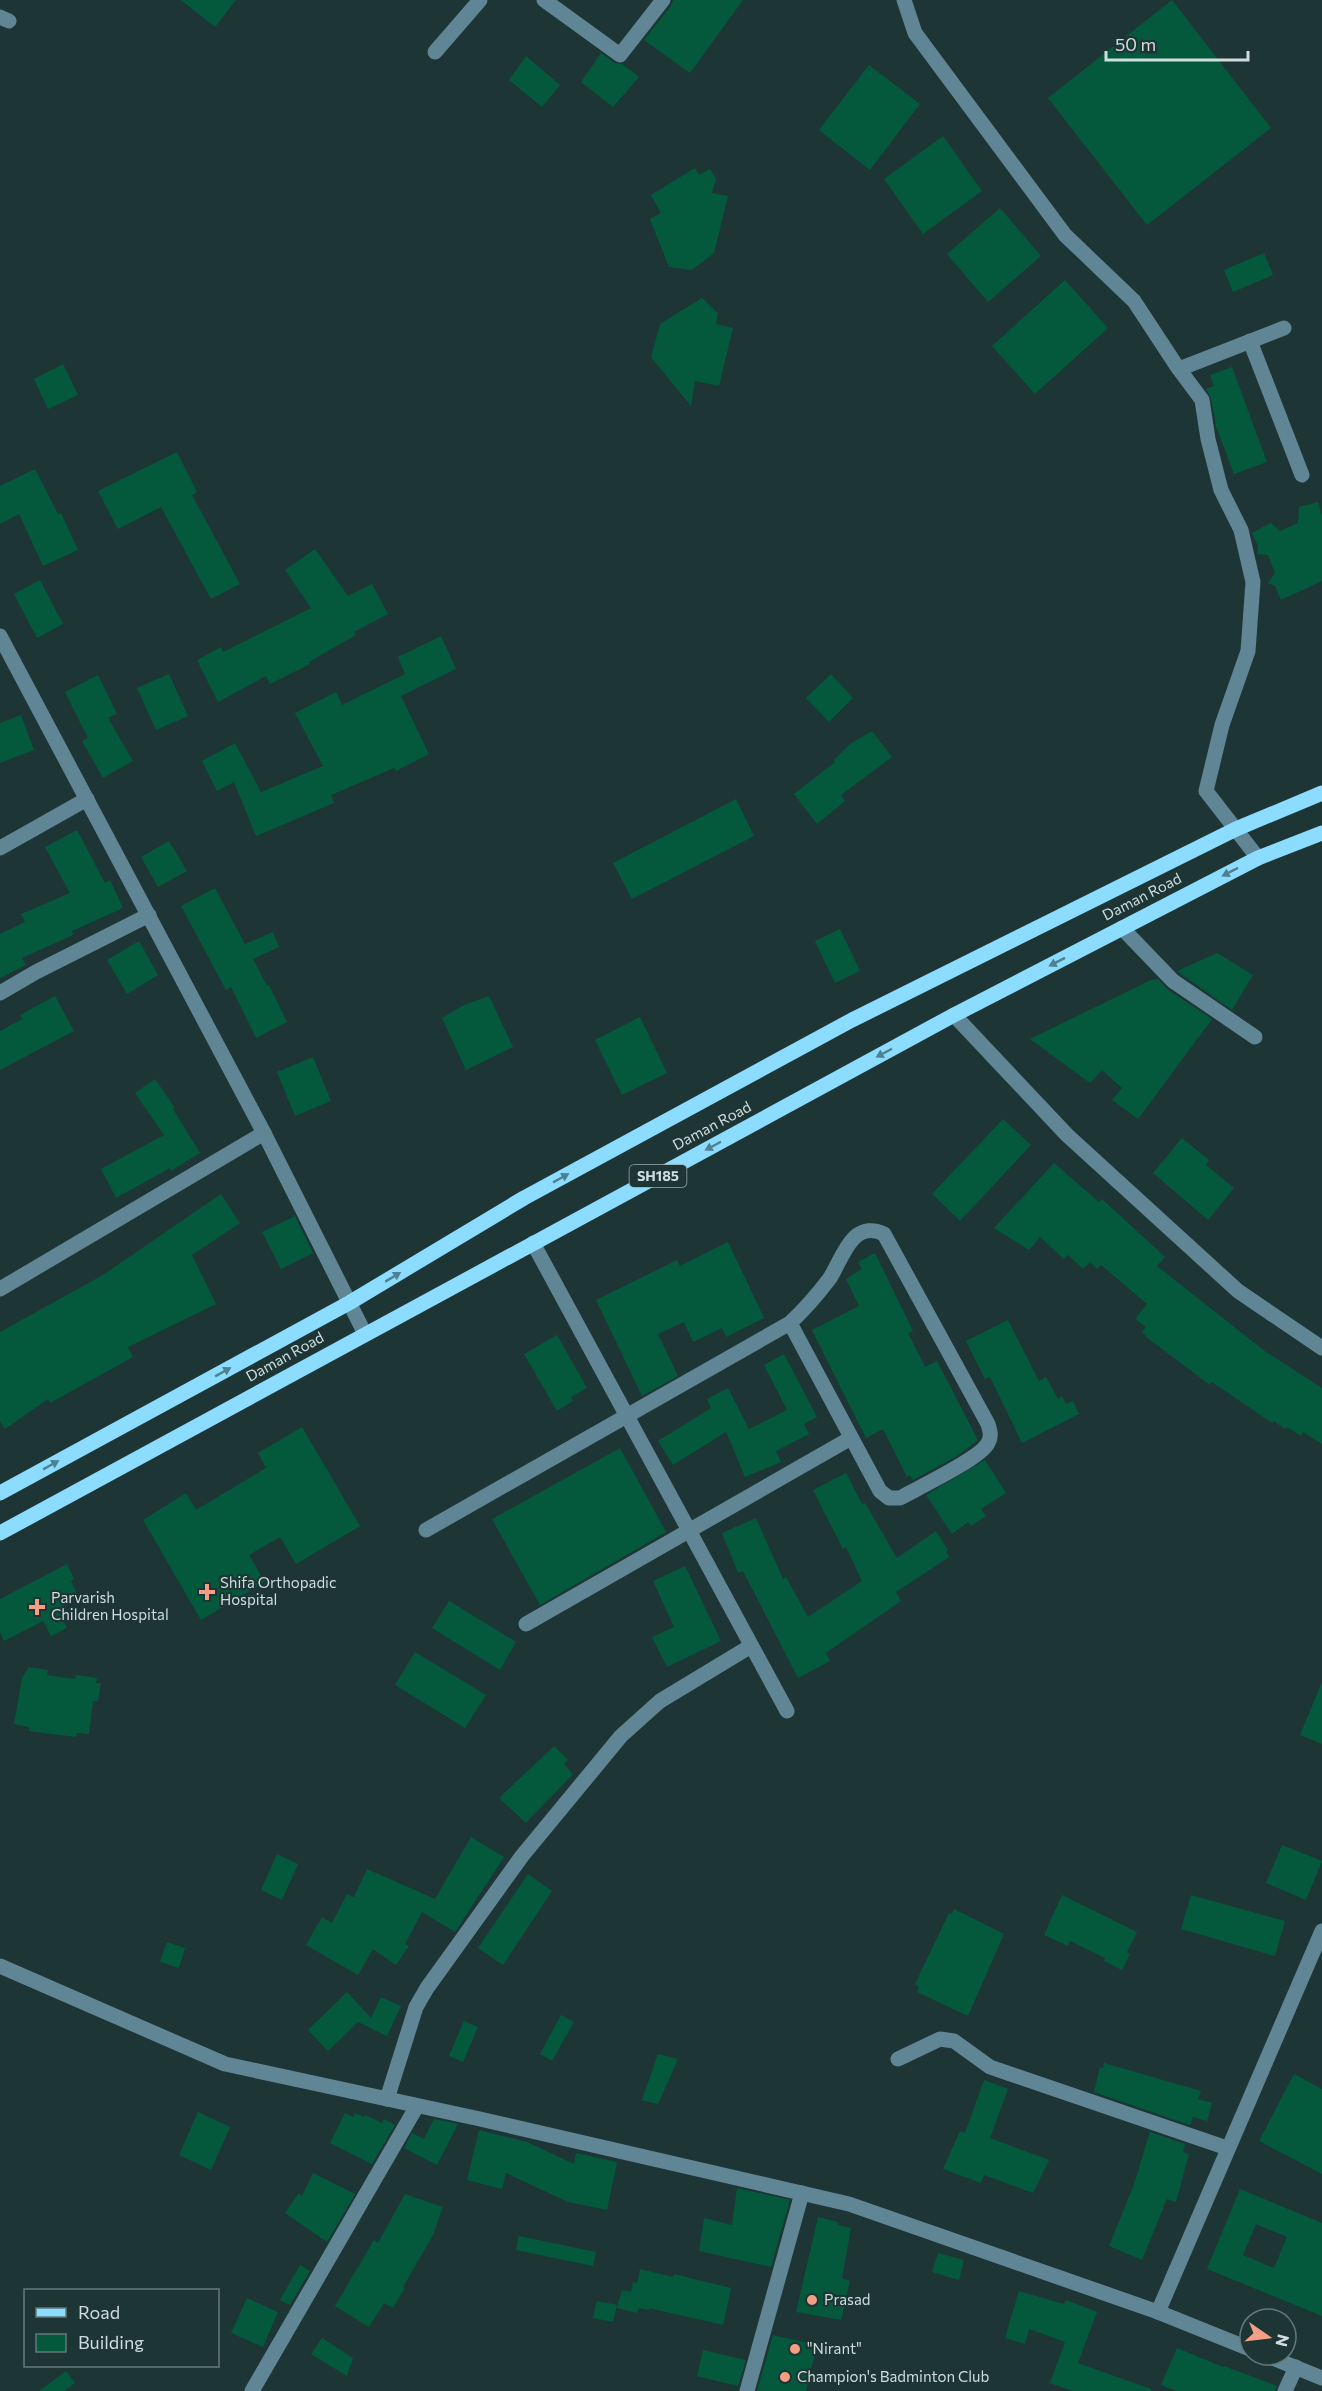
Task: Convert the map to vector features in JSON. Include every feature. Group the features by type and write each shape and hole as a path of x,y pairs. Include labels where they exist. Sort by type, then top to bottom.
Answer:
{"main road":[{"path":"0,1493 350,1303 524,1198 852,1020 1236,830 1322,793"},
{"name":"Daman Road","path":"0,1533 954,1015 1258,858 1322,833"}],"street":[{"path":"435,52 480,0"},
{"path":"544,0 620,55 663,0"},
{"path":"904,0 915,33 1065,236 1134,301 1202,400 1208,439 1221,490 1241,530 1253,582 1248,651 1222,725 1206,791 1258,858"},
{"path":"1179,369 1284,328"},
{"path":"1250,341 1302,475"},
{"path":"0,636 264,1134 365,1334"},
{"path":"0,848 87,799"},
{"path":"0,993 148,915"},
{"path":"1122,928 1173,981 1255,1037"},
{"path":"954,1015 1067,1135 1238,1291 1322,1348"},
{"path":"0,1288 264,1134"},
{"path":"426,1530 790,1323 831,1277 854,1238 864,1231 875,1230 884,1234 988,1424 991,1435 988,1445 975,1456 900,1498 889,1498 880,1491 790,1323"},
{"path":"533,1243 787,1711"},
{"path":"526,1624 851,1438"},
{"path":"387,2099 416,2007 427,1988 522,1856 621,1736 640,1717 660,1701 752,1646"},
{"path":"1158,2312 1322,1931"},
{"path":"0,1966 225,2064 849,2204 1158,2312 1238,2344"},
{"path":"898,2060 940,2039 954,2041 990,2067 1227,2148"},
{"path":"252,2391 417,2106"},
{"path":"747,2391 802,2193"},
{"path":"1285,2391 1296,2367 1322,2378"}],"building":[{"path":"181,0 236,0 215,27"},
{"path":"673,0 743,0 690,73 644,40 671,6"},
{"path":"1172,0 1271,128 1147,225 1048,98"},
{"path":"601,53 615,63 622,64 639,77 613,107 581,82"},
{"path":"526,56 560,85 542,107 509,80"},
{"path":"869,65 920,104 870,170 819,130"},
{"path":"943,136 982,191 923,234 884,179"},
{"path":"695,168 699,175 710,169 716,179 712,193 728,196 714,253 692,270 669,267 650,219 661,213 651,195"},
{"path":"1000,208 1041,256 988,302 947,254"},
{"path":"1264,253 1273,275 1233,292 1224,270"},
{"path":"1065,280 1108,328 1035,394 992,346"},
{"path":"702,298 718,313 716,324 733,328 719,386 695,381 691,406 651,357 660,324"},
{"path":"63,364 78,395 48,409 34,379"},
{"path":"1232,367 1267,462 1234,474 1216,426 1211,398 1206,389 1214,386 1210,375"},
{"path":"177,452 197,492 192,495 240,584 211,599 161,507 118,529 98,491"},
{"path":"35,469 58,514 61,513 78,550 43,566 19,514 0,524 0,486"},
{"path":"1318,502 1322,516 1322,581 1281,600 1275,586 1268,583 1275,573 1268,555 1257,554 1258,546 1252,533 1271,523 1280,531 1298,523 1299,507"},
{"path":"315,549 348,596 372,584 388,614 354,632 356,635 309,662 310,664 270,684 266,676 218,702 197,660 221,647 223,652 311,608 285,570"},
{"path":"40,580 63,624 37,638 14,594"},
{"path":"441,636 456,669 401,696 429,754 396,771 394,768 331,795 334,803 256,836 234,782 217,791 202,761 235,743 261,792 323,766 295,713 336,692 342,705 405,674 398,657"},
{"path":"169,674 188,716 156,730 137,688"},
{"path":"831,674 853,698 829,722 806,698"},
{"path":"98,675 117,714 108,718 133,761 103,778 82,741 88,738 65,692"},
{"path":"21,715 34,750 0,763 0,723"},
{"path":"872,731 892,757 841,795 845,801 817,824 794,794 835,762 834,760 850,744"},
{"path":"736,799 754,836 632,899 613,863"},
{"path":"77,830 105,883 110,880 123,908 72,931 73,935 22,958 26,965 0,978 0,934 25,922 21,914 70,893 45,847"},
{"path":"169,841 187,871 158,887 141,857"},
{"path":"215,888 245,944 273,932 279,947 253,959 287,1022 256,1038 231,987 226,990 181,906"},
{"path":"840,929 860,971 835,983 815,941"},
{"path":"139,941 158,975 127,994 107,960"},
{"path":"1217,953 1253,975 1232,1010 1177,971"},
{"path":"1158,979 1167,989 1212,1019 1138,1119 1112,1100 1122,1088 1102,1070 1090,1083 1030,1039 1151,980"},
{"path":"55,996 74,1031 0,1070 0,1031 22,1019 20,1015"},
{"path":"489,996 513,1047 466,1070 442,1018 464,1005"},
{"path":"640,1017 667,1073 622,1095 595,1040"},
{"path":"313,1057 331,1101 295,1116 277,1072"},
{"path":"155,1079 175,1108 173,1109 200,1153 171,1171 170,1168 116,1198 101,1169 164,1135 135,1093"},
{"path":"1003,1119 1031,1145 960,1221 932,1194"},
{"path":"1182,1138 1209,1160 1206,1165 1234,1188 1208,1220 1153,1173"},
{"path":"1054,1163 1099,1202 1102,1199 1165,1257 1157,1266 1266,1352 1322,1388 1322,1444 1303,1432 1301,1436 1274,1421 1272,1423 1212,1382 1210,1385 1150,1340 1142,1332 1146,1327 1135,1319 1147,1304 1101,1265 1097,1269 1090,1262 1083,1269 1068,1255 1064,1259 1040,1237 1029,1250 994,1228"},
{"path":"221,1194 240,1223 192,1255 216,1304 128,1347 133,1357 50,1403 48,1399 5,1429 0,1421 0,1332 103,1275"},
{"path":"295,1216 313,1253 281,1269 262,1232"},
{"path":"728,1242 764,1318 726,1337 722,1328 693,1342 684,1322 658,1334 678,1376 642,1396 596,1300 677,1260 680,1266"},
{"path":"875,1253 913,1331 908,1333 925,1367 937,1361 978,1440 957,1456 913,1480 910,1475 907,1477 883,1429 866,1438 812,1330 859,1306 846,1279 862,1269 858,1262"},
{"path":"1008,1320 1039,1381 1046,1377 1058,1399 1062,1396 1066,1404 1073,1401 1079,1414 1022,1443 990,1377 985,1379 966,1341"},
{"path":"557,1335 587,1388 571,1397 573,1401 557,1411 524,1354"},
{"path":"784,1354 817,1417 804,1424 809,1434 776,1451 781,1462 745,1477 726,1432 673,1465 658,1441 711,1408 707,1399 728,1388 749,1429 787,1410 764,1365"},
{"path":"302,1427 360,1526 296,1564 280,1537 249,1555 265,1582 201,1620 143,1520 186,1493 196,1510 266,1468 258,1453"},
{"path":"620,1448 666,1532 540,1605 492,1519"},
{"path":"985,1460 1006,1493 981,1509 986,1516 971,1526 968,1522 952,1534 926,1495"},
{"path":"846,1473 862,1504 865,1503 897,1558 936,1531 948,1550 946,1552 949,1557 896,1592 901,1601 826,1653 830,1661 798,1678 743,1571 738,1573 722,1533 756,1518 783,1579 786,1577 808,1617 862,1581 846,1547 843,1549 813,1490"},
{"path":"67,1564 74,1579 71,1581 77,1594 74,1595 76,1599 58,1609 67,1628 51,1636 43,1621 4,1641 0,1632 0,1599"},
{"path":"685,1566 721,1641 667,1667 652,1637 674,1627 653,1581"},
{"path":"449,1601 516,1642 500,1670 432,1628"},
{"path":"415,1652 486,1695 465,1728 395,1685"},
{"path":"29,1667 48,1670 47,1675 75,1679 76,1675 97,1678 96,1683 101,1683 98,1701 93,1701 89,1734 77,1733 76,1737 29,1731 29,1727 14,1724 22,1678"},
{"path":"1322,1682 1322,1744 1300,1735"},
{"path":"554,1746 568,1760 564,1764 573,1774 526,1823 499,1798"},
{"path":"471,1837 504,1857 455,1932 422,1912 405,1944 409,1946 396,1965 373,1949 358,1975 306,1945 322,1917 332,1923 347,1894 354,1897 367,1869 435,1899"},
{"path":"1282,1845 1322,1861 1306,1900 1266,1883"},
{"path":"277,1854 298,1864 282,1900 261,1890"},
{"path":"528,1874 552,1891 503,1965 478,1948"},
{"path":"1062,1895 1137,1932 1127,1952 1130,1954 1122,1970 1104,1961 1105,1958 1070,1941 1068,1946 1044,1935"},
{"path":"1191,1895 1285,1921 1275,1956 1181,1929"},
{"path":"954,1909 1004,1934 968,2016 917,1992 919,1987 915,1984 949,1913 952,1914"},
{"path":"167,1942 185,1948 179,1968 160,1962"},
{"path":"347,1992 371,2018 381,1997 401,2006 387,2036 358,2022 328,2051 308,2030"},
{"path":"561,2015 574,2022 552,2061 540,2054"},
{"path":"464,2021 478,2027 463,2062 449,2056"},
{"path":"658,2054 678,2059 658,2104 642,2100"},
{"path":"1104,2063 1201,2091 1198,2099 1212,2103 1207,2121 1193,2117 1190,2125 1094,2092 1100,2067 1103,2068"},
{"path":"1294,2074 1322,2089 1322,2174 1259,2141"},
{"path":"984,2080 1008,2089 990,2138 1049,2160 1033,2193 984,2175 981,2183 943,2169 960,2131 965,2133"},
{"path":"198,2112 230,2127 211,2170 179,2155"},
{"path":"345,2113 353,2117 355,2113 364,2117 365,2115 382,2123 384,2119 395,2125 372,2164 330,2143"},
{"path":"434,2119 458,2124 437,2165 404,2148 412,2133 424,2139"},
{"path":"479,2130 527,2142 574,2164 576,2153 617,2162 607,2210 568,2202 506,2173 502,2189 467,2180"},
{"path":"1150,2132 1185,2144 1183,2152 1189,2154 1176,2202 1167,2199 1142,2260 1109,2246 1133,2187"},
{"path":"313,2173 355,2194 327,2242 285,2213 299,2193 302,2196"},
{"path":"737,2188 790,2200 771,2267 699,2251 704,2218 732,2225"},
{"path":"1240,2189 1322,2223 1322,2316 1207,2269","holes":["1256,2224 1287,2237 1274,2268 1243,2255"]},
{"path":"405,2194 443,2207 433,2235 393,2308 384,2303 369,2327 335,2306 374,2240 378,2243"},
{"path":"818,2217 851,2228 842,2278 850,2281 841,2320 796,2312"},
{"path":"519,2236 596,2252 593,2266 516,2250"},
{"path":"938,2253 964,2260 959,2280 932,2272"},
{"path":"300,2265 310,2271 290,2305 280,2300"},
{"path":"640,2269 673,2277 674,2274 731,2288 723,2325 649,2308 649,2310 639,2308 637,2313 617,2308 622,2290 631,2292 633,2282 637,2283"},
{"path":"1019,2291 1064,2304 1066,2300 1097,2312 1078,2363 1151,2389 1151,2391 1073,2391 1050,2383 1065,2342 1029,2329 1025,2344 1005,2338"},
{"path":"247,2298 278,2312 263,2347 231,2333"},
{"path":"597,2301 617,2305 613,2322 593,2318"},
{"path":"773,2335 817,2345 806,2391 757,2391"},
{"path":"322,2338 353,2358 347,2376 311,2354"},
{"path":"1177,2348 1277,2386 1275,2391 1176,2391 1161,2385"},
{"path":"703,2350 746,2360 738,2386 697,2376"},
{"path":"66,2371 75,2383 64,2391 39,2391"}],"place":[{"name":"Shifa Orthopadic Hospital","path":"207,1592"},
{"name":"Parvarish Children Hospital","path":"37,1607"},
{"name":"Prasad","path":"812,2300"},
{"name":"\"Nirant\"","path":"795,2349"},
{"name":"Champion's Badminton Club","path":"785,2377"}]}
